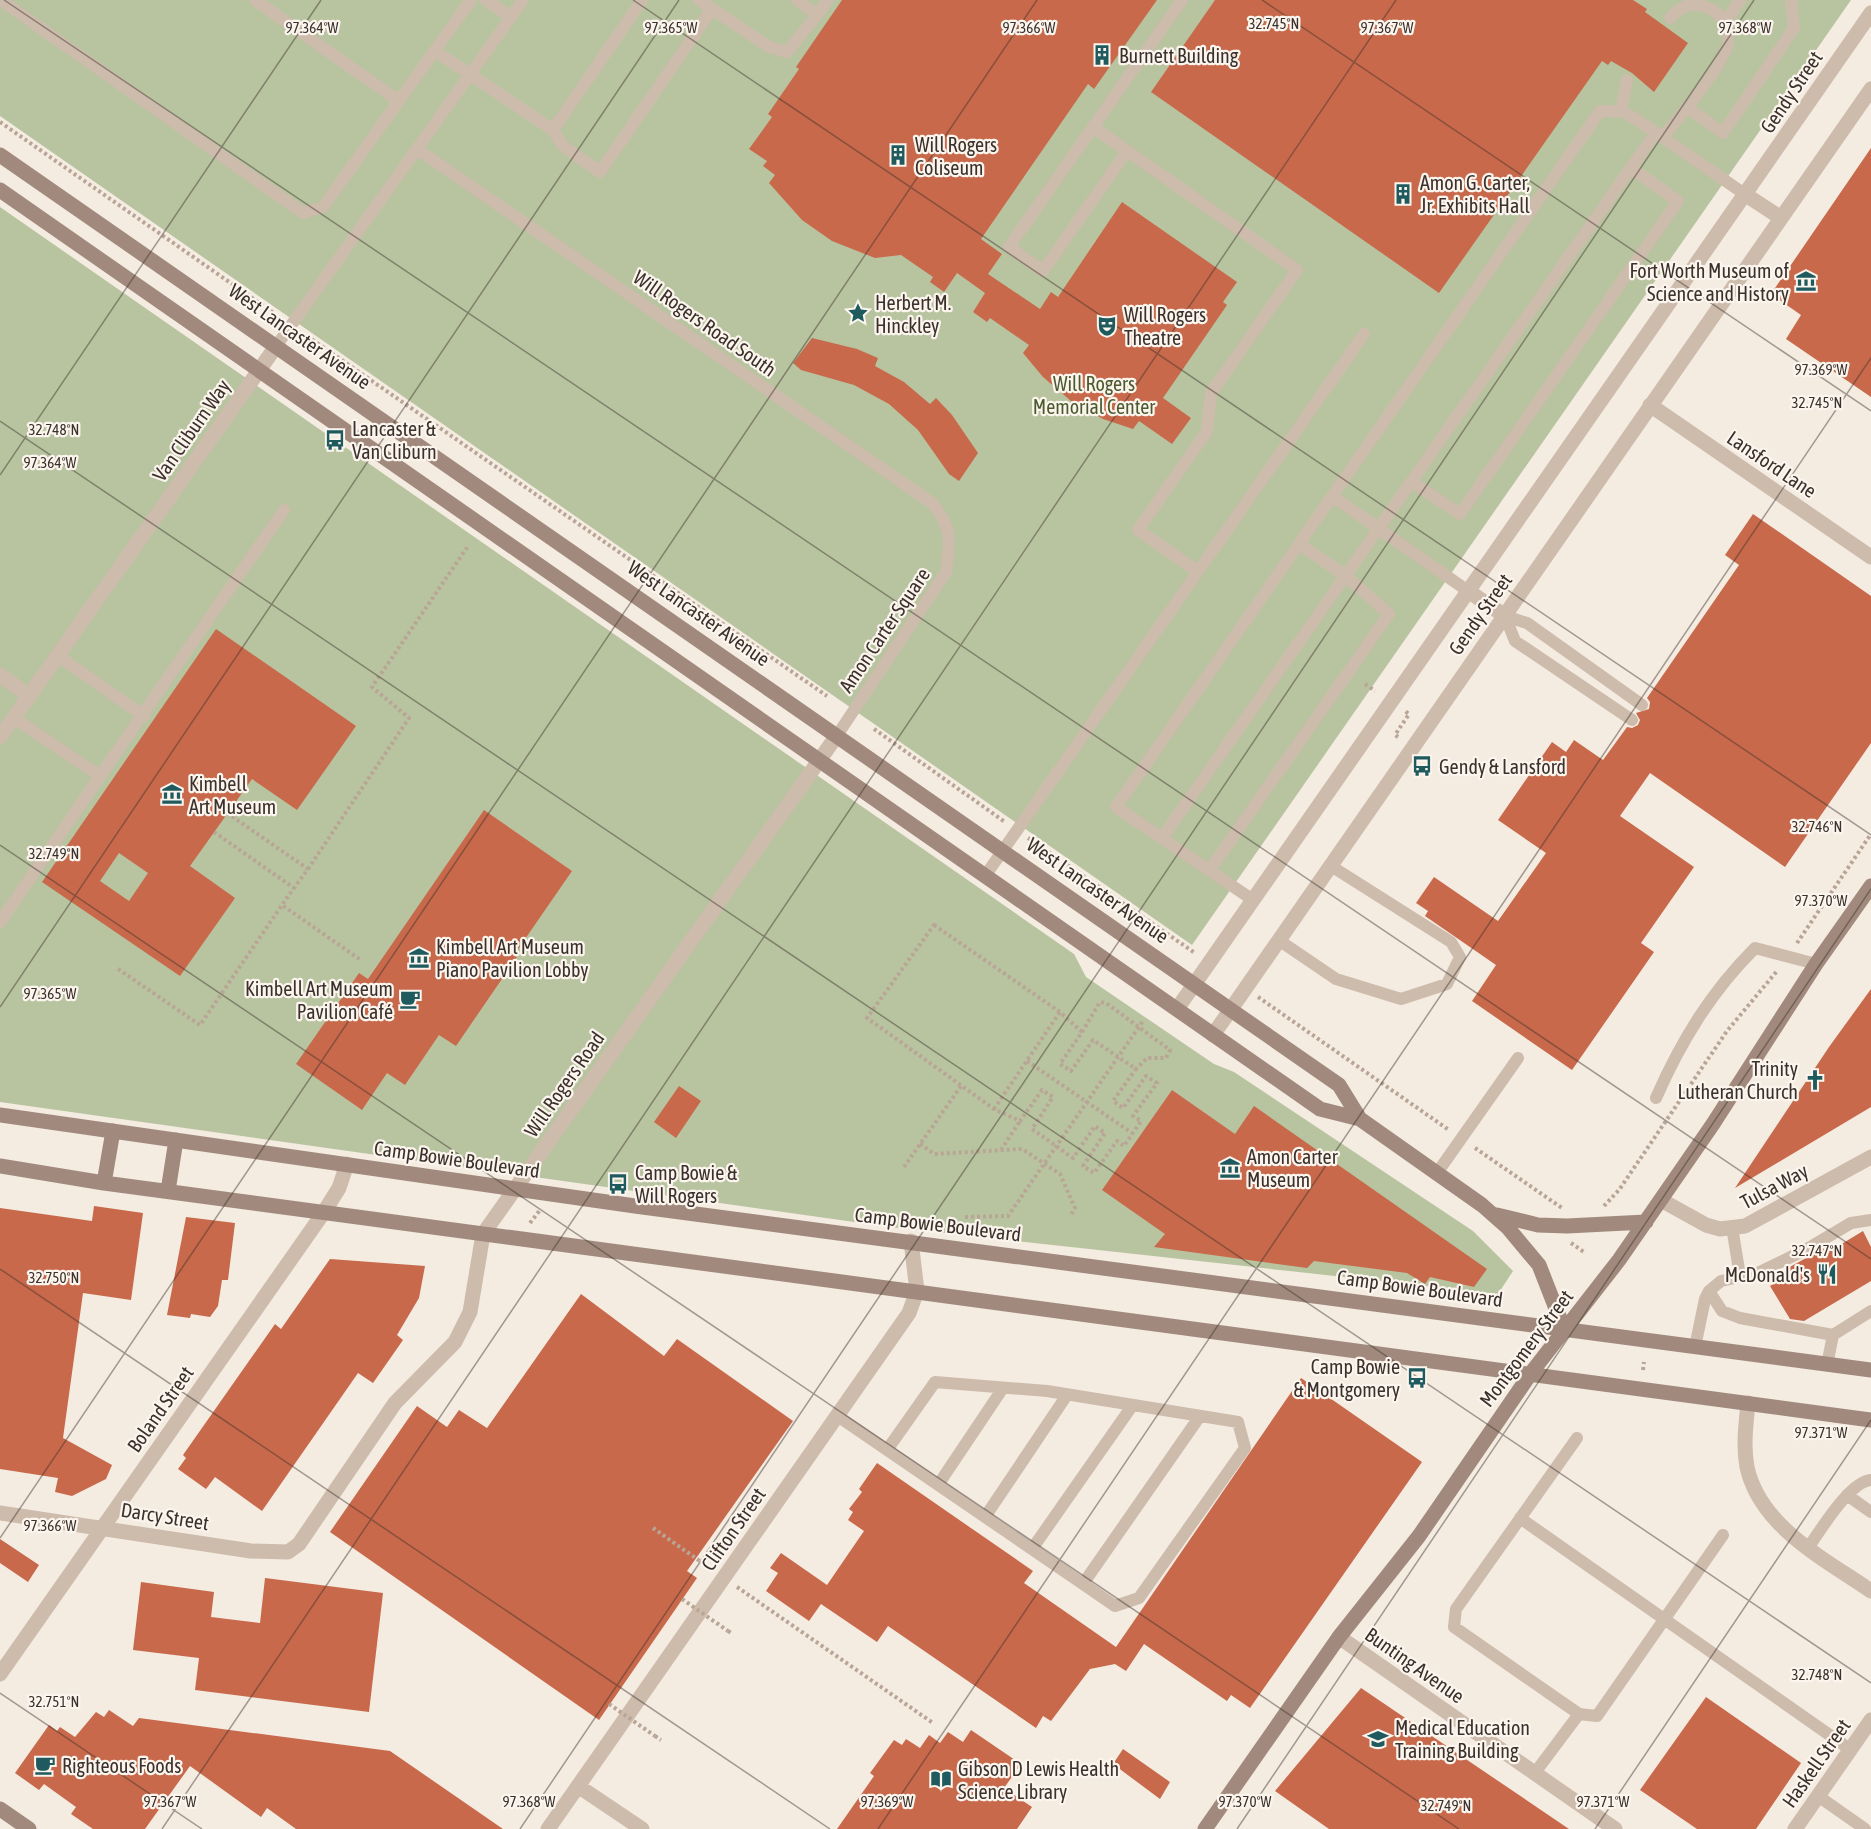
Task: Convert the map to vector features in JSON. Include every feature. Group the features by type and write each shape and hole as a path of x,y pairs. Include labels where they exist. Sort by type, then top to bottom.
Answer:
{"main road":[{"name":"West Lancaster Avenue","path":"0,154 838,734 1339,1085 1360,1119"},
{"name":"West Lancaster Avenue","path":"0,190 1320,1109 1360,1119 1437,1173 1493,1214 1539,1265 1564,1329"},
{"name":"Montgomery Street","path":"1205,1829 1339,1637 1419,1536 1531,1373 1646,1222 1816,964 1871,886"},
{"name":"Camp Bowie Boulevard","path":"0,1115 516,1188 1871,1370"},
{"path":"105,1183 113,1131"},
{"path":"168,1191 176,1140"},
{"path":"0,1166 105,1183 1871,1420"},
{"path":"1493,1214 1538,1225 1584,1226 1646,1222"},
{"path":"0,1809 29,1829"}],"street":[{"name":"Gendy Street","path":"1177,1009 1871,13"},
{"name":"Gendy Street","path":"1213,1035 1871,89"},
{"path":"1746,195 1781,218"},
{"name":"Van Cliburn Way","path":"0,737 277,345"},
{"name":"Lansford Lane","path":"1650,405 1871,557"},
{"path":"1468,591 1505,616"},
{"path":"0,675 29,696"},
{"name":"Will Rogers Road","path":"288,1552 299,1544 396,1403 455,1342 470,1312 483,1234 838,734"},
{"name":"Tulsa Way","path":"1661,1200 1706,1225 1720,1229 1745,1226 1870,1159"},
{"name":"Boland Street","path":"0,1674 324,1212 339,1188 347,1164"},
{"name":"Clifton Street","path":"548,1829 906,1320 913,1307 917,1291 911,1241"},
{"path":"1748,1403 1745,1439 1747,1468 1762,1505 1808,1548 1871,1591"},
{"name":"Darcy Street","path":"0,1513 252,1551 288,1552"},
{"name":"Bunting Avenue","path":"1339,1637 1615,1829"},
{"name":"Haskell Street","path":"1796,1829 1871,1720"},
{"path":"578,1786 638,1828"}],"lane":[{"path":"1,0 303,213 323,207 471,0"},
{"path":"255,0 399,101"},
{"path":"486,0 511,17"},
{"name":"Van Cliburn Way","path":"277,345 523,0"},
{"path":"553,130 642,0"},
{"path":"699,0 768,47 787,52 828,0"},
{"path":"797,0 818,15"},
{"path":"1127,151 1043,271 1009,247 1182,0"},
{"path":"1725,22 1740,0"},
{"path":"1687,107 1723,133 1794,28 1791,0"},
{"path":"1162,838 1631,168 1687,107 1723,54 1728,33 1725,22 1719,14 1699,4 1688,5 1670,18"},
{"path":"435,51 553,130 563,146 600,172 712,9"},
{"path":"1621,111 1627,80"},
{"path":"1253,900 1116,807 1600,111 1621,111 1746,195"},
{"path":"1093,127 1297,270 1211,393 1207,431 1138,530 1197,571"},
{"name":"Will Rogers Road South","path":"417,149 932,502 945,519 949,543"},
{"path":"1412,482 1460,514 1678,201 1631,168"},
{"path":"985,876 1364,334"},
{"path":"1332,496 1468,591"},
{"path":"0,922 284,510"},
{"name":"Amon Carter Square","path":"838,734 946,572 949,543"},
{"path":"1209,871 1389,614 1346,576 1299,544"},
{"path":"1505,616 1527,623 1642,705"},
{"path":"1505,616 1515,641 1632,720"},
{"path":"58,656 144,716"},
{"path":"14,718 100,777"},
{"path":"1280,941 1336,980 1401,999 1447,984 1460,957 1451,942 1331,866"},
{"path":"1656,1098 1688,1031 1734,969 1755,948 1816,964"},
{"path":"1437,1173 1518,1058"},
{"path":"1695,1347 1709,1291 1721,1281 1758,1273 1851,1223 1866,1218 1871,1220"},
{"path":"1732,1227 1740,1276"},
{"path":"1709,1291 1722,1311 1740,1318 1833,1335 1871,1311"},
{"path":"1827,1365 1833,1335"},
{"path":"838,1416 887,1450 938,1485 1115,1606 1139,1598 1245,1449 1238,1422 1067,1395 934,1382 887,1450"},
{"path":"938,1485 1003,1388"},
{"path":"985,1517 1067,1395"},
{"path":"1032,1549 1132,1406"},
{"path":"1083,1584 1200,1416"},
{"path":"1577,1438 1456,1609 1454,1627 1579,1714 1597,1716 1723,1535"},
{"path":"1808,1548 1847,1495 1866,1480 1871,1480"},
{"path":"1847,1495 1871,1512"},
{"path":"1520,1518 1851,1750"},
{"path":"1534,1774 1579,1714"},
{"path":"1818,1796 1865,1829"}],"path":[{"path":"0,122 275,314"},
{"path":"307,336 827,696"},
{"path":"118,969 200,1025 409,718 372,687 468,546"},
{"path":"1365,684 1376,691"},
{"path":"1400,708 1409,714 1395,735 1404,741"},
{"path":"874,729 1209,963"},
{"path":"227,813 308,869"},
{"path":"214,832 294,888"},
{"path":"1596,1208 1606,1205 1619,1190 1727,1031 1788,957 1871,834"},
{"path":"282,906 362,960"},
{"path":"1020,1121 994,1109 867,1018 934,925 1060,1012 1082,1032"},
{"path":"1246,988 1567,1211"},
{"path":"1001,1150 1042,1090 1053,1097 1032,1129 1073,1158 1095,1126 1105,1133 1083,1166 1094,1173 1117,1141 1124,1146 1140,1121 1133,1116 1156,1083 1146,1076 1123,1108 1113,1101 1136,1069 1147,1058 1166,1058 1170,1050 1100,1002 1060,1064 1071,1071 1093,1040 1136,1069"},
{"path":"994,1109 1060,1012"},
{"path":"965,1217 1008,1216 1143,1021"},
{"path":"1028,1061 1132,1133"},
{"path":"904,1167 961,1086"},
{"path":"920,1144 934,1154 1022,1149 1060,1174 1075,1208 1071,1215"},
{"path":"528,1226 546,1203"},
{"path":"1567,1241 1584,1252"},
{"path":"1642,1370 1644,1362"},
{"path":"653,1528 933,1723"},
{"path":"682,1599 733,1634"},
{"path":"609,1704 660,1740"}],"green space":[{"name":"Will Rogers Memorial Center","path":"0,0 1851,0 1192,945 0,116"},
{"path":"0,207 1074,954 1086,977 1214,1064 1234,1072 1473,1231 1513,1271 1498,1294 890,1227 0,1102"}],"building":[{"name":"Will Rogers Coliseum","path":"842,0 1157,0 1094,89 1088,84 981,239 1002,254 988,274 1040,309 1051,292 1058,297 1122,202 1237,282 1223,302 1227,305 1163,398 1191,418 1172,444 1139,421 1133,429 1103,419 1071,401 1043,377 1023,353 1029,345 990,318 987,322 973,312 985,293 957,273 944,292 930,282 933,277 901,255 875,258 832,241 802,220 769,183 775,175 763,166 767,161 749,149 772,117 768,114 799,69 796,67"},
{"name":"Amon G. Carter, Jr. Exhibits Hall","path":"1215,0 1633,0 1647,9 1645,12 1688,43 1654,92 1632,73 1611,61 1608,65 1602,61 1439,293 1151,92"},
{"name":"Fort Worth Museum of Science and History","path":"1871,148 1871,397 1786,339 1801,315 1771,294"},
{"path":"812,338 857,349 878,358 875,366 904,382 930,404 936,398 952,415 978,453 959,481 949,474 918,430 889,404 854,385 801,370 793,363"},
{"path":"1753,514 1871,596 1871,743 1785,867 1650,773 1620,816 1694,867 1641,943 1654,952 1572,1070 1472,1001 1496,965 1425,916 1428,911 1416,903 1434,877 1498,921 1546,853 1498,820 1552,742 1566,752 1574,740 1603,760 1627,727 1632,728 1638,725 1640,720 1636,713 1649,709 1650,702 1647,698 1739,565 1725,555"},
{"name":"Kimbell Art Museum","path":"216,629 356,726 297,810 252,779 190,866 235,898 180,976 42,882","holes":["119,853 148,873 129,901 100,881"]},
{"path":"484,810 572,871 514,955 517,957 456,1046 439,1035 405,1085 387,1073 362,1110 296,1064 359,973 368,979"},
{"path":"1871,989 1871,1107 1735,1188 1829,1047"},
{"path":"679,1086 701,1101 676,1138 654,1122"},
{"name":"Amon Carter Museum","path":"1172,1090 1235,1134 1254,1106 1487,1269 1474,1287 1430,1277 1425,1284 1407,1273 1314,1261 1307,1268 1154,1247 1165,1234 1102,1190"},
{"path":"94,1206 143,1213 131,1300 83,1293 63,1438 112,1465 106,1479 72,1496 55,1492 58,1478 0,1469 0,1208 92,1221"},
{"path":"186,1217 235,1223 228,1280 222,1280 218,1306 210,1317 191,1314 190,1318 167,1315"},
{"path":"1863,1231 1871,1247 1871,1281 1804,1321 1790,1319 1770,1286 1789,1275 1786,1269 1828,1246 1830,1251"},
{"path":"330,1259 425,1266 419,1298 397,1335 403,1340 373,1383 358,1373 262,1511 215,1477 206,1489 178,1469 186,1458 183,1455 275,1324 281,1329"},
{"path":"581,1294 664,1356 677,1339 793,1421 687,1571 697,1578 599,1720 330,1532 417,1406 447,1427 459,1410 487,1428"},
{"path":"1301,1378 1422,1462 1250,1708 1231,1695 1227,1701 1144,1644 1126,1671 1115,1664 1090,1669 1051,1721 1043,1716 1036,1728 888,1626 877,1642 821,1604 809,1621 766,1591 778,1573 770,1568 781,1553 827,1585 864,1531 848,1520 853,1512 849,1509 862,1492 859,1489 877,1463 1033,1571 1024,1583 1116,1647"},
{"path":"0,1539 39,1565 28,1582 0,1563"},
{"path":"265,1578 383,1593 369,1712 195,1690 199,1658 133,1650 141,1582 214,1592 211,1617 260,1623"},
{"name":"Medical Education Training Building","path":"1361,1688 1569,1829 1329,1829 1275,1791"},
{"path":"1706,1697 1801,1763 1756,1829 1697,1829 1640,1790"},
{"path":"109,1710 133,1726 139,1718 390,1751 503,1829 296,1829 267,1808 261,1817 190,1766 145,1829 93,1829 71,1814 76,1807 44,1784 39,1790 15,1773 49,1725 57,1731 60,1727 75,1737 96,1712 104,1717"},
{"name":"Gibson D Lewis Health Science Library","path":"971,1730 1021,1764 1004,1788 1032,1807 1017,1829 837,1829 874,1776 870,1773 894,1740 902,1745 906,1739 920,1748 929,1735 940,1743 948,1732 963,1742"},
{"path":"1123,1749 1170,1782 1160,1799 1113,1764"}],"place":[{"name":"Burnett Building","path":"1102,55"},
{"name":"Will Rogers Coliseum","path":"898,155"},
{"name":"Amon G. Carter, Jr. Exhibits Hall","path":"1403,194"},
{"name":"Fort Worth Museum of Science and History","path":"1806,281"},
{"name":"Herbert M. Hinckley","path":"858,313"},
{"name":"Will Rogers Theatre","path":"1107,326"},
{"name":"Lancaster & Van Cliburn","path":"335,440"},
{"name":"Gendy & Lansford","path":"1422,766"},
{"name":"Kimbell Art Museum","path":"172,794"},
{"name":"Kimbell Art Museum Piano Pavilion Lobby","path":"419,958"},
{"name":"Kimbell Art Museum Pavilion Café","path":"410,999"},
{"name":"Trinity Lutheran Church","path":"1815,1080"},
{"name":"Amon Carter Museum","path":"1230,1168"},
{"name":"Camp Bowie & Will Rogers","path":"618,1184"},
{"name":"McDonald's","path":"1827,1274"},
{"name":"Camp Bowie & Montgomery","path":"1417,1378"},
{"name":"Medical Education Training Building","path":"1378,1739"},
{"name":"Righteous Foods","path":"45,1765"},
{"name":"Gibson D Lewis Health Science Library","path":"941,1779"}]}
